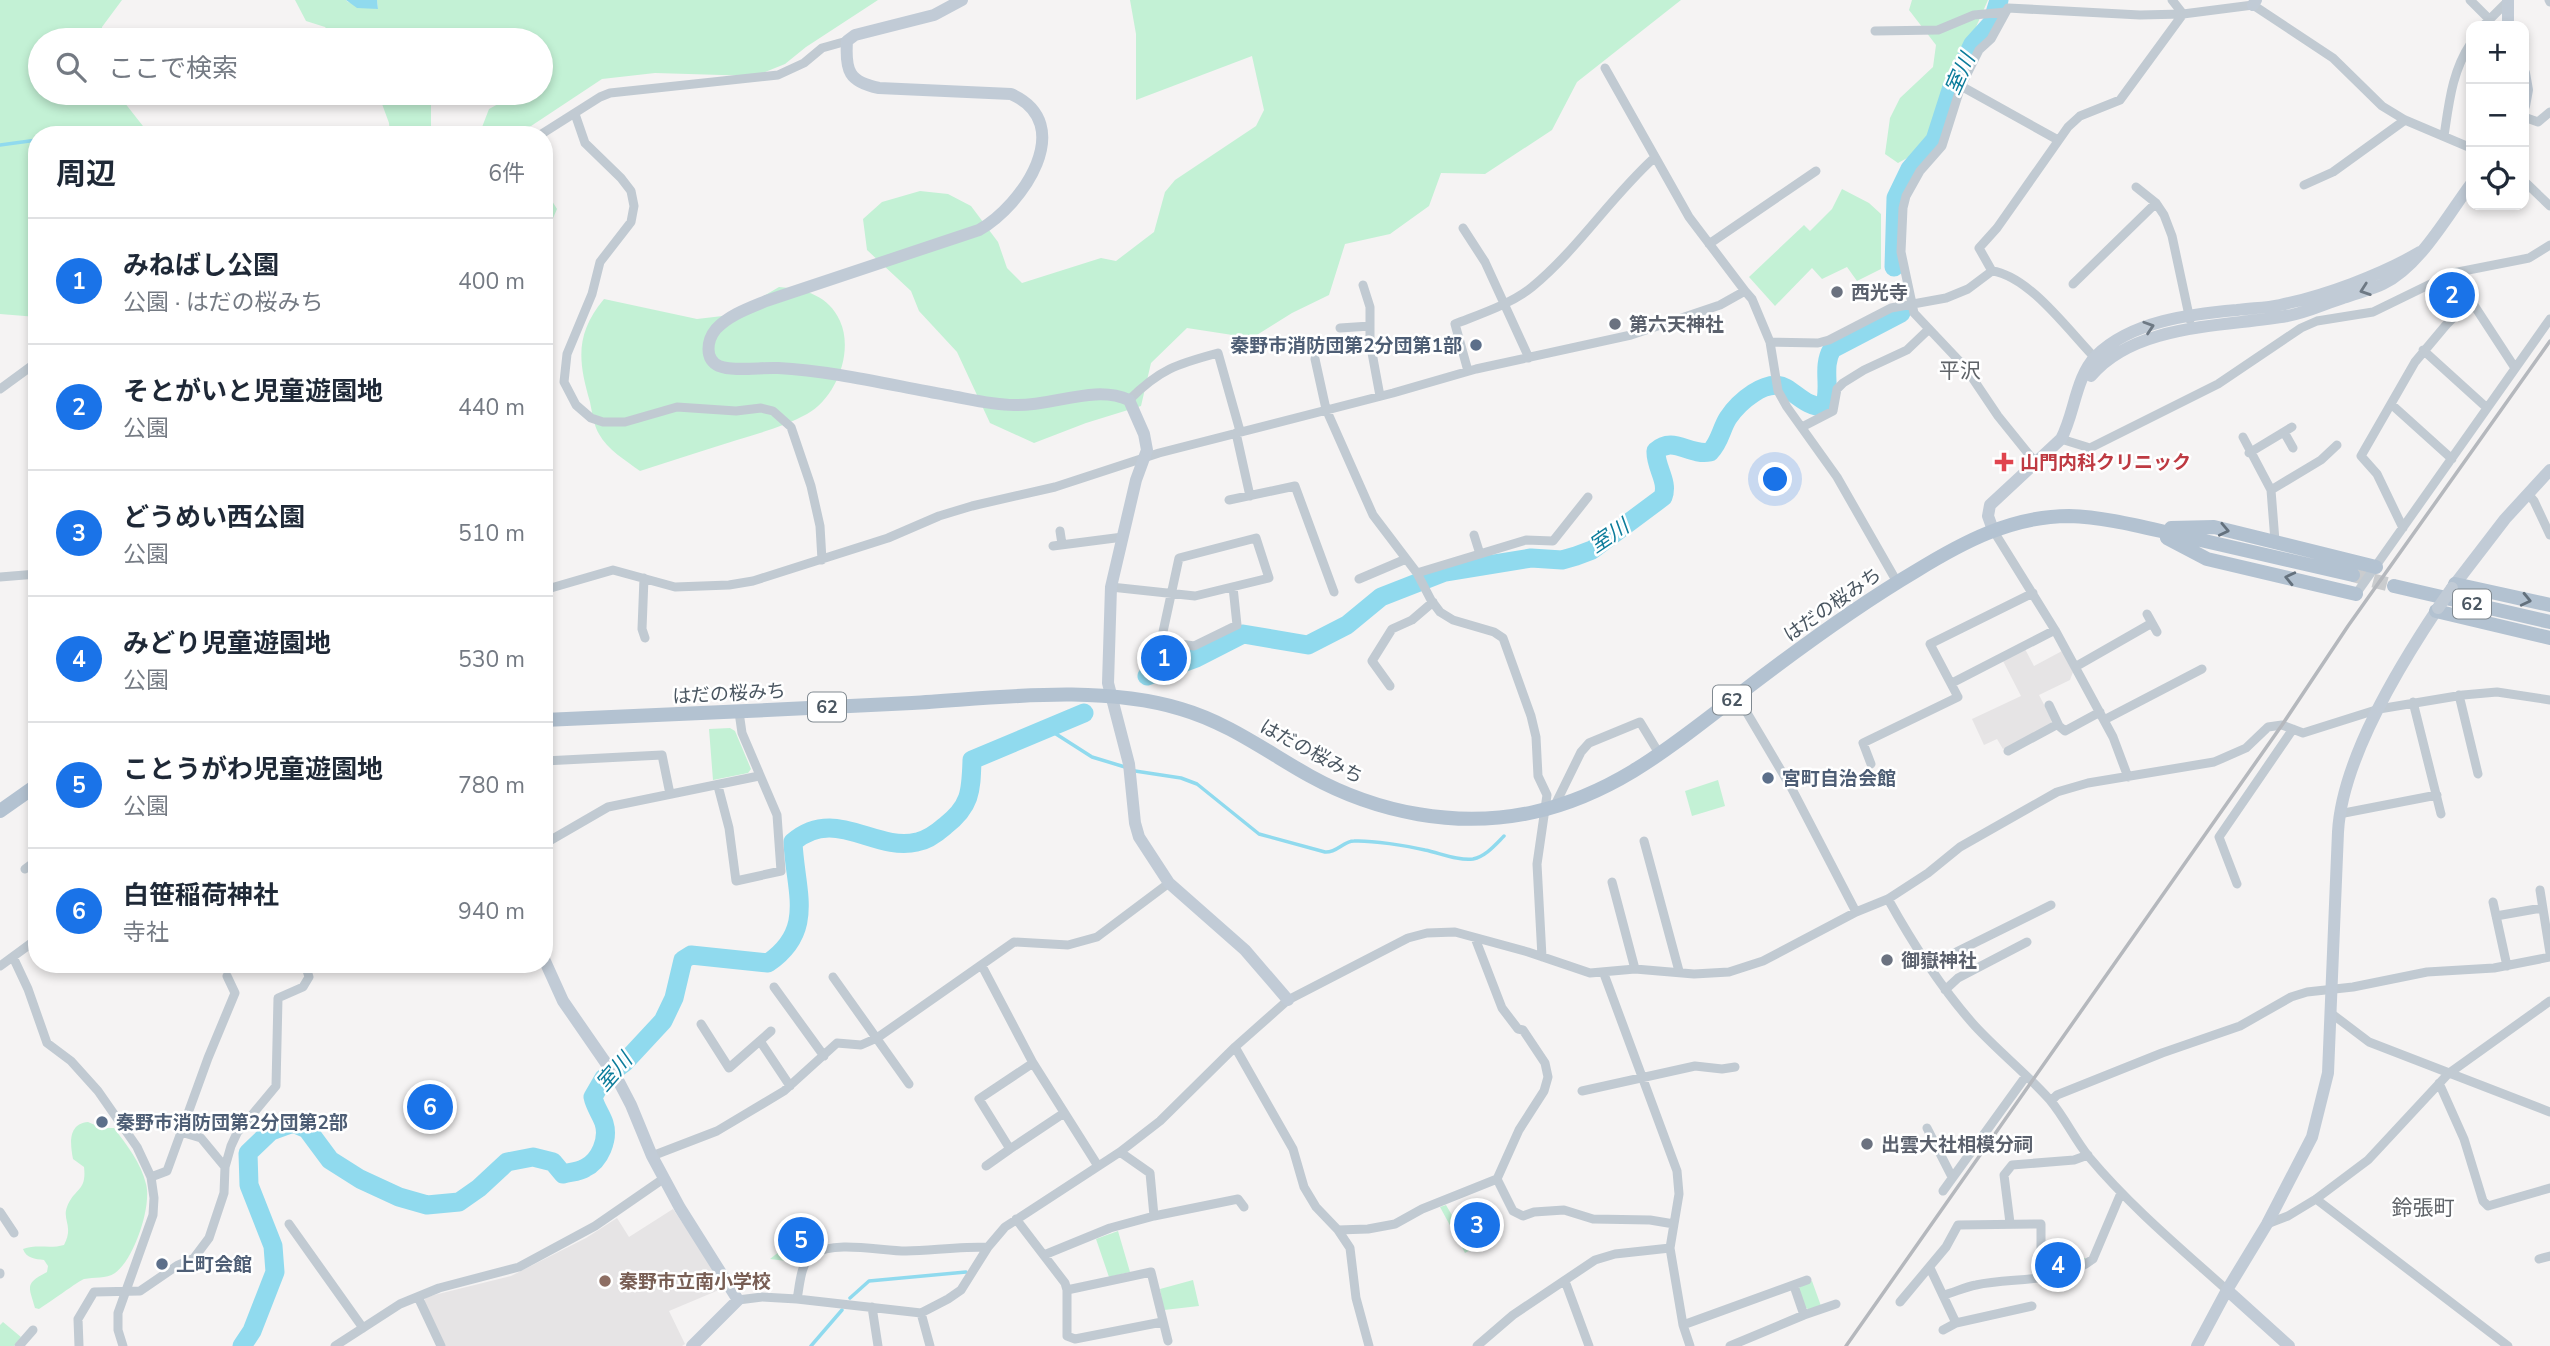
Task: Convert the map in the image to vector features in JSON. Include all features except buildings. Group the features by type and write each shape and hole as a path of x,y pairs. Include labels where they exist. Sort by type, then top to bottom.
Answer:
{"main road":[{"name":"はだの桜みち","path":"553,720 1018,697 1110,696 1143,700 1207,718 1344,793 1401,811 1445,818 1481,818 1550,808 1597,792 1644,767 1834,622 1959,545 1993,530 2036,519 2067,516 2094,518 2353,575"},
{"path":"2156,530 2214,527 2376,567"},
{"path":"2156,530 2207,559 2356,594"},
{"name":"62","path":"2394,586 2550,622"},
{"path":"2453,586 2550,605"},
{"path":"2437,610 2550,638"},
{"path":"0,811 28,795"}],"street":[{"path":"553,127 610,93 778,75 804,63 822,48 847,41 868,31 934,15 962,0"},
{"path":"2172,0 2183,14"},
{"path":"2470,0 2485,21"},
{"path":"2488,21 2508,1"},
{"path":"2508,1 2508,21"},
{"path":"2035,461 1998,416 1965,367 1914,313 1901,252 1906,196 1916,177 1942,146 1961,86 1979,50 1991,39 2008,8 2140,15 2183,14 2255,2 2333,58 2382,106 2405,120 2469,147"},
{"path":"1875,31 1938,30 1974,15 2006,12"},
{"path":"1992,271 1979,248 1997,228 2058,140 2081,116 2120,100 2183,14"},
{"path":"847,41 846,62 853,77 864,85 1011,94 1024,100 1039,116 1043,128 1041,155 1010,206 995,221 979,230 741,311 723,322 710,338 709,353 713,361 727,368 778,368 829,374 996,404 1028,405 1102,393 1117,394 1129,400 1144,434 1147,450 1142,460 1111,587 1108,637 1110,696 1129,764 1133,812 1139,837 1169,883 1240,944 1287,1000"},
{"path":"2444,136 2454,75 2466,50"},
{"path":"1605,68 1689,218 1752,299 1770,342 1778,391 1837,477 1897,582"},
{"path":"1961,86 2058,140"},
{"path":"2529,119 2538,122 2550,112"},
{"path":"575,114 585,143 621,178 631,191 634,206 631,222 600,262 592,294 569,347 564,382 576,405 591,418 603,422 625,422 677,407 736,411 761,408 773,411 791,427 811,486 820,526 822,560"},
{"path":"2304,185 2333,172 2405,120"},
{"path":"1468,371 1455,324 1531,289 1581,240 1632,177 1654,158"},
{"path":"1709,244 1815,171"},
{"path":"2529,186 2550,206"},
{"path":"2136,187 2156,203 2164,215 2172,236 2190,322"},
{"path":"2128,777 2113,737 2055,630 1993,530 1988,516 1990,505 2061,439 2073,406 2098,360 2190,322 2268,319 2311,303 2384,284 2411,263 2466,191"},
{"path":"2073,284 2156,203"},
{"path":"1464,228 1485,262 1529,358"},
{"path":"2061,439 2090,448 2218,384 2301,328 2317,321 2373,312 2453,273 2529,258 2550,245"},
{"path":"1770,342 1818,343 1829,340 1891,308 1946,298 1968,289 1992,271 2003,272 2032,292 2098,360"},
{"path":"2453,273 2515,368"},
{"path":"1363,285 1370,307 1370,342 1380,396"},
{"path":"553,587 613,570 675,587 729,585 753,581 888,538 939,516 1055,487 1238,432 1468,371 1631,335 1720,305 1745,291"},
{"path":"2403,528 2377,474 2361,456 2423,350 2470,300"},
{"path":"2311,303 2317,321"},
{"path":"2356,594 2550,319"},
{"path":"1340,328 1370,326"},
{"path":"1802,427 1833,411 1837,389 1843,383 1908,350 1929,329"},
{"path":"2423,350 2487,408"},
{"path":"1129,400 1147,382 1166,369 1218,353 1238,432 1250,496"},
{"path":"1315,359 1326,410 1373,515 1418,575 1440,612 1453,620 1494,632 1503,638 1531,716 1538,776 1548,795 1550,808"},
{"path":"0,389 28,369"},
{"path":"2391,404 2452,459"},
{"path":"2249,453 2288,430 2293,448"},
{"path":"2243,437 2249,453 2271,490 2275,541"},
{"path":"2271,490 2321,460 2337,445"},
{"path":"2197,1346 2267,1224 2312,1137 2328,1073 2339,814 2352,766 2379,709 2453,586 2550,470"},
{"path":"1229,500 1296,486 1334,592"},
{"path":"2528,494 2550,535"},
{"path":"1418,575 1526,540 1553,541 1572,525 1588,497"},
{"path":"1060,531 1057,545 1123,537"},
{"path":"1474,535 1480,554"},
{"path":"1111,587 1170,594 1195,596 1269,578 1256,538 1180,558 1170,594 1161,640 1194,646 1237,625 1233,587"},
{"path":"1359,579 1406,559"},
{"path":"0,577 28,575"},
{"path":"640,632 644,578"},
{"path":"1871,764 1863,743 1958,697 1930,644 2033,593"},
{"path":"1390,686 1372,661 1392,629 1412,620 1433,602"},
{"path":"2075,667 2114,640 2154,628 2147,614"},
{"path":"1952,683 2055,630"},
{"path":"2049,705 2058,724 2065,731 2159,697 2202,669"},
{"path":"692,1346 738,1300 762,1297 797,1299 921,1313 948,1299 961,1290 988,1247 1005,1227 1120,1152 1160,1121 1287,1000 1408,938 1427,933 1455,932 1583,972 1604,974 1635,969 1713,974 1729,972 1752,965 1856,912 1888,899 1928,873 1960,847 2057,792 2088,783 2214,762 2246,748 2268,727 2282,725 2303,733 2379,709 2459,695 2497,692 2550,700"},
{"path":"2459,695 2478,774"},
{"path":"1737,696 1792,789 1856,912"},
{"path":"2413,702 2441,814"},
{"path":"718,786 729,828 736,881 781,872 776,815 742,733 739,712"},
{"path":"1542,957 1537,864 1550,808 1581,752 1589,743 1640,722 1660,755"},
{"path":"2015,751 2058,724"},
{"path":"2237,884 2220,837 2294,729"},
{"path":"553,761 662,755 670,794"},
{"path":"553,839 608,807 759,776"},
{"path":"2339,814 2437,795"},
{"path":"1644,841 1679,971"},
{"path":"1612,882 1635,969"},
{"path":"652,1156 717,1131 790,1086 837,1043 862,1045 877,1038 1014,942 1068,945 1097,937 1169,883"},
{"path":"2051,1101 2057,1095 2150,1058 2240,1026 2291,997 2307,992 2332,990 2427,972 2470,971 2507,966 2550,955 2540,890"},
{"path":"1888,899 1945,989 1975,1026 2051,1101 2088,1155 2121,1192 2158,1229 2289,1346"},
{"path":"2493,902 2507,966"},
{"path":"1928,966 1973,938 2019,915 2051,905"},
{"path":"2496,916 2542,908"},
{"path":"1338,1230 1368,1229 1395,1224 1422,1209 1497,1179 1520,1130 1544,1091 1548,1077 1545,1063 1535,1045 1502,1008 1475,937"},
{"path":"1945,989 1958,978 2010,956 2028,942"},
{"path":"0,967 28,946"},
{"path":"13,957 28,989 47,1044 71,1062 98,1091 130,1135 151,1177 153,1215 118,1313 118,1330 123,1346"},
{"path":"982,966 1033,1063 1098,1166"},
{"path":"79,1346 78,1319 94,1292 140,1291 178,1265 194,1258 209,1238 224,1193 225,1167 237,1133 276,1086 278,998 303,987 309,976 308,973"},
{"path":"550,973 563,1001 619,1082 663,1179 738,1300"},
{"path":"1604,974 1678,1171 1679,1195 1670,1248 1683,1325 1690,1346"},
{"path":"151,1177 167,1171 235,993 227,976"},
{"path":"833,977 909,1084"},
{"path":"774,987 824,1056"},
{"path":"2267,1224 2288,1216 2316,1199 2368,1160 2448,1074 2550,1001"},
{"path":"2332,1014 2369,1042 2550,1112"},
{"path":"701,1024 709,1045 729,1068 771,1031"},
{"path":"760,1041 790,1086"},
{"path":"1235,1047 1293,1149 1304,1187 1316,1207 1338,1230 1350,1248 1356,1298 1369,1346"},
{"path":"1010,1149 979,1099 1033,1063"},
{"path":"1582,1091 1595,1094 1695,1066 1722,1069 1735,1067"},
{"path":"1722,1069 1725,1081"},
{"path":"1943,1191 2026,1076"},
{"path":"2439,1083 2464,1139 2486,1205 2550,1188"},
{"path":"986,1166 1064,1113"},
{"path":"1927,1128 1952,1177"},
{"path":"181,1132 201,1138 225,1167"},
{"path":"1120,1152 1150,1173 1154,1216"},
{"path":"2010,1223 2004,1175 2012,1165 2074,1160 2088,1155"},
{"path":"335,1346 400,1304 439,1288 519,1267 595,1226 663,1179"},
{"path":"1497,1179 1513,1211 1523,1216 1534,1212 1564,1210 1593,1219 1674,1224"},
{"path":"1944,1295 1976,1285 2041,1278 2084,1266 2092,1259 2121,1192"},
{"path":"1044,1255 1110,1228 1154,1216 1238,1199 1244,1207"},
{"path":"2316,1199 2508,1346"},
{"path":"0,1212 14,1233"},
{"path":"1016,1219 1065,1283 1067,1336 1075,1339 1162,1322"},
{"path":"289,1224 363,1328"},
{"path":"1900,1302 1946,1247 1958,1225 2041,1224 2041,1278"},
{"path":"797,1299 804,1263 814,1254 827,1250 857,1247 905,1251 988,1247"},
{"path":"1477,1346 1513,1315 1595,1260 1615,1254 1670,1248"},
{"path":"2539,1259 2550,1256"},
{"path":"1930,1268 1956,1323"},
{"path":"1067,1290 1151,1272 1168,1341"},
{"path":"1683,1325 1807,1280"},
{"path":"1565,1281 1589,1346"},
{"path":"1794,1286 1804,1315"},
{"path":"418,1297 440,1346"},
{"path":"1730,1346 1836,1304"},
{"path":"1944,1330 1956,1323 2032,1306"},
{"path":"872,1307 878,1346"},
{"path":"921,1313 930,1346"},
{"path":"19,1346 33,1330"}],"shaded area":[{"path":"2025,649 2034,666 2062,651 2073,672 2070,680 2039,695 2052,720 2051,725 2003,749 1997,739 1984,745 1972,719 2021,696 2003,661"},
{"name":"秦野市立南小学校","path":"673,1209 726,1287 669,1311 685,1344 682,1346 444,1346 424,1301 426,1297 511,1276 586,1238 617,1218 629,1237"}],"green space":[{"path":"0,0 122,0 102,28 28,28 28,105 126,105 143,126 28,126 28,316 0,314"},
{"path":"295,0 346,0 378,9 377,0 878,0 785,64 755,76 655,73 602,79 531,126 482,126 489,109 496,105 553,105 553,28 326,28 306,21"},
{"path":"1130,0 1681,0 1577,82 1552,130 1485,174 1441,173 1429,206 1390,234 1345,244 1329,295 1292,313 1252,338 1187,328 1151,363 1141,406 1034,443 990,423 957,352 919,311 911,291 867,250 863,219 882,202 920,191 948,194 971,206 998,242 1007,268 1022,283 1101,258 1116,261 1154,232 1165,192 1175,180 1256,126 1264,110 1252,56 1136,100 1136,34"},
{"path":"1912,0 1988,0 1928,135 1911,156 1898,163 1885,154 1890,118 1900,98 1933,67 1936,45 1909,10"},
{"path":"382,105 431,105 431,126 389,126"},
{"path":"1842,189 1869,203 1881,214 1881,269 1857,281 1847,267 1822,279 1812,268 1775,306 1749,277 1804,225 1810,231 1832,209"},
{"path":"553,203 557,209 553,218"},
{"path":"2449,278 2455,280 2466,298 2453,312 2437,291 2441,288 2438,282"},
{"path":"779,287 816,295 830,305 844,333 845,346 840,373 834,386 817,407 772,429 640,471 607,445 594,423 582,361 588,324 604,299 697,319 731,315"},
{"path":"1157,644 1189,652 1154,667"},
{"path":"730,728 735,731 751,769 748,773 713,780 709,729"},
{"path":"1718,780 1725,806 1692,816 1685,791"},
{"path":"88,1122 102,1128 114,1128 129,1148 146,1184 144,1218 129,1257 115,1273 84,1279 39,1309 35,1308 30,1286 47,1272 48,1266 44,1260 29,1256 23,1249 64,1245 68,1233 67,1207 84,1181 84,1167 73,1159 72,1135 77,1126"},
{"path":"1446,1205 1460,1229 1480,1220 1490,1239 1465,1253 1440,1207"},
{"path":"1118,1231 1130,1272 1109,1277 1096,1239"},
{"path":"804,1232 810,1247 795,1262 770,1259"},
{"path":"2044,1258 2086,1258 2083,1262 2049,1272 2044,1269"},
{"path":"1193,1280 1199,1306 1164,1310 1160,1289"},
{"path":"1812,1281 1821,1306 1809,1310 1798,1291 1800,1286"},
{"path":"3,1322 21,1337 14,1346 0,1346 0,1325"}],"water":[{"path":"346,0 377,0 378,9 357,8"}],"waterway":[{"name":"室川","path":"1894,267 1896,198 1910,169 1935,140 1952,87 1973,44 1992,23 1999,0"},
{"path":"0,145 28,141"},
{"name":"室川","path":"1147,676 1196,658 1243,634 1308,645 1347,625 1381,597 1445,572 1531,558 1562,560 1592,550 1663,497 1664,485 1656,451 1675,445 1710,452 1733,412 1753,393 1770,386 1786,388 1808,403 1824,407 1827,363 1832,349 1901,313"},
{"name":"室川","path":"242,1346 252,1331 275,1272 273,1246 249,1185 248,1153 271,1131 293,1123 307,1129 330,1160 360,1179 399,1197 427,1205 459,1202 507,1162 533,1157 553,1162 563,1174 583,1169 599,1155 605,1136 604,1123 593,1097 604,1078 624,1063 663,1021 674,998 683,960 691,955 768,963 783,950 792,937 798,923 799,908 793,842 809,832 824,828 901,843 925,840 954,819 965,805 970,789 972,760 1084,713"},
{"path":"1050,727 1056,734 1092,757 1125,767"},
{"path":"1135,771 1181,778 1197,784 1259,834 1325,852 1350,842 1361,841 1400,845 1455,858 1473,859 1486,853 1504,836"},
{"path":"850,1298 869,1281 966,1272"},
{"path":"811,1346 842,1310"}],"tunnel":[{"path":"2353,575 2394,586"}],"railway":[{"path":"1846,1346 2550,341"}],"place":[{"name":"西光寺","path":"1837,292"},
{"name":"そとがいと児童遊園地","path":"2452,295"},
{"name":"第六天神社","path":"1615,324"},
{"name":"秦野市消防団第2分団第1部","path":"1476,345"},
{"name":"山門内科クリニック","path":"2004,462"},
{"name":"みねばし公園","path":"1164,658"},
{"name":"宮町自治会館","path":"1768,778"},
{"name":"御嶽神社","path":"1887,960"},
{"name":"白笹稲荷神社","path":"430,1107"},
{"name":"秦野市消防団第2分団第2部","path":"102,1122"},
{"name":"出雲大社相模分祠","path":"1867,1144"},
{"name":"どうめい西公園","path":"1477,1225"},
{"name":"ことうがわ児童遊園地","path":"801,1240"},
{"name":"上町会館","path":"162,1264"},
{"name":"みどり児童遊園地","path":"2058,1265"},
{"name":"秦野市立南小学校","path":"605,1281"}],"district":[{"name":"平沢","path":"1960,371"},
{"name":"鈴張町","path":"2423,1208"}]}
